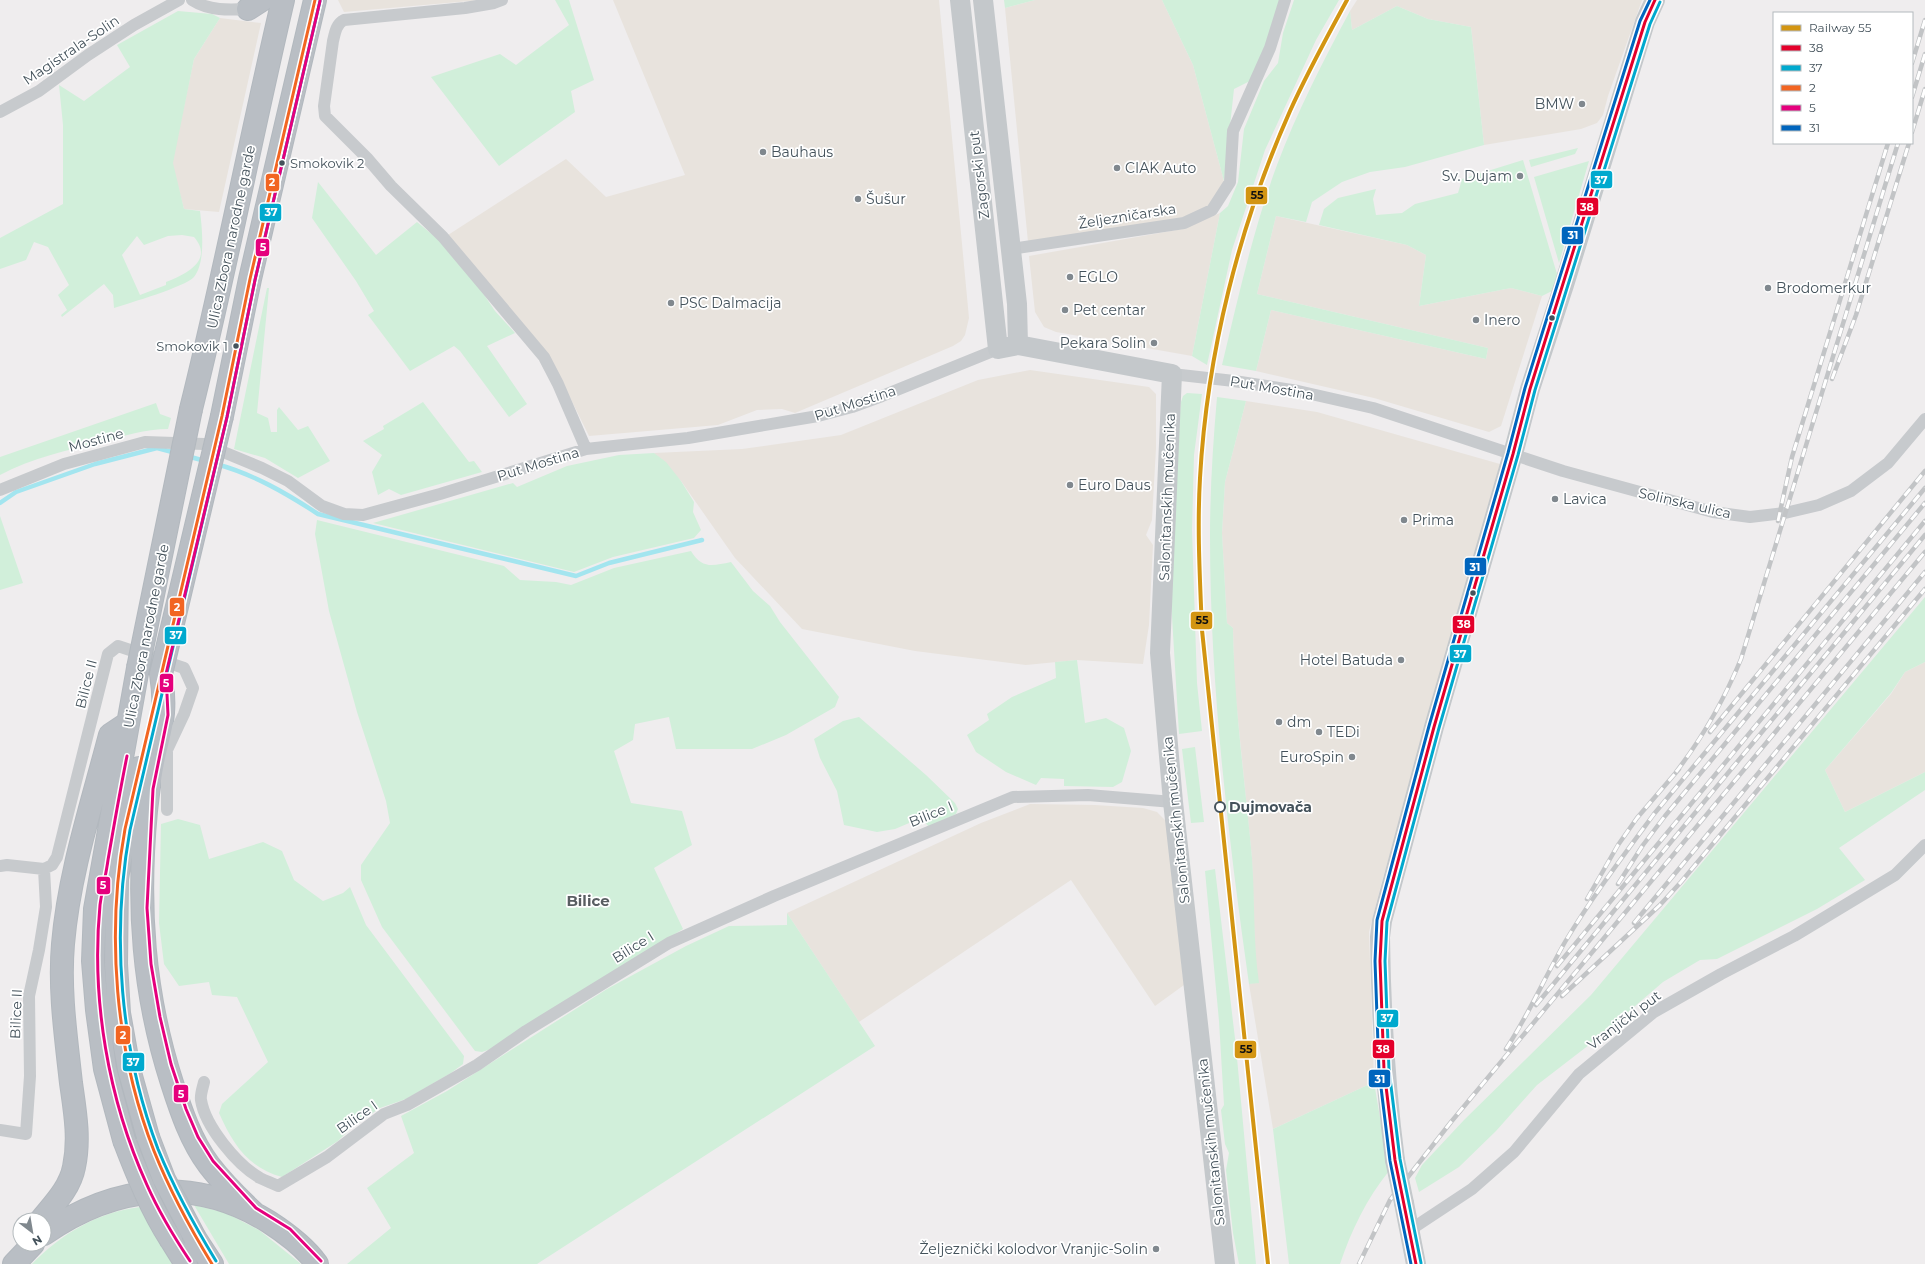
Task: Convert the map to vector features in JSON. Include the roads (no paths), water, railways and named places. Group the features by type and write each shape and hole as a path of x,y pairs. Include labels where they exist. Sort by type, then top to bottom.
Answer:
{"highway":[{"name":"Ulica Zbora narodne garde","path":"186,1264 160,1222 143,1187 124,1140 105,1069 97,1010 93,961 95,909 138,668 191,409 228,257 267,66 283,0"},
{"name":"Ulica Zbora narodne garde","path":"212,1264 195,1238 164,1179 148,1137 129,1069 119,1013 115,915 117,879 125,829 222,416 250,279 315,0"},
{"path":"161,674 163,714 148,788 142,908 144,954 153,1011 170,1078 181,1111 194,1139 209,1164 252,1212"},
{"path":"47,1212 65,1190 74,1168 77,1138 63,996 63,945 67,911 80,849 110,735 128,723"},
{"path":"52,1228 65,1219 90,1206 117,1198 144,1192 200,1194 227,1201 252,1212 287,1233 317,1264"},
{"path":"13,1264 19,1252"},
{"path":"13,1264 25,1252"}],"main road":[{"name":"Zagorski put","path":"960,0 998,349"},
{"name":"Zagorski put","path":"983,0 1018,317 1018,345"},
{"path":"1416,1264 1395,1160 1384,1070 1380,967 1380,937 1382,921 1434,727 1513,454 1530,389 1564,285 1644,22 1655,0"},
{"name":"Put Mostina","path":"998,349 1018,345 1172,374"},
{"name":"Salonitanskih mučenika","path":"1172,374 1160,653 1173,802 1224,1264"}],"street":[{"name":"Magistrala-Solin","path":"0,112 39,91 88,55 179,0"},
{"path":"192,0 202,6 226,10 255,5"},
{"path":"502,0 494,3 465,8 344,20 338,25 333,41 324,106 326,116 367,158 391,186 443,237 544,357 558,384 586,449"},
{"name":"Željezničarska","path":"1011,249 1184,224 1212,210 1230,182 1233,131 1270,48 1285,0"},
{"name":"Put Mostina","path":"204,444 262,468 288,481 322,506 344,514 363,515 440,494 586,449 688,438 818,416 852,407 882,396 998,349"},
{"name":"Put Mostina","path":"1172,374 1234,381 1298,391 1373,408 1513,454"},
{"name":"Solinska ulica","path":"1513,454 1563,471 1684,505 1713,512 1750,517 1785,513 1819,505 1851,491 1888,463 1925,419"},
{"name":"Mostine","path":"0,490 64,464 145,442 204,444"},
{"name":"Bilice II","path":"0,1130 26,1134 30,1076 29,996 46,908 44,869 52,865 57,857 108,654 118,646 184,668 193,688 184,714 167,750 167,810"},
{"name":"Bilice I","path":"204,1082 200,1099 209,1121 225,1144 236,1159 259,1178 278,1186 327,1157 384,1114 407,1105 477,1065 526,1031 669,943 781,893 1013,797 1088,795 1173,802"},
{"name":"Vranjički put","path":"1410,1230 1472,1189 1514,1152 1579,1074 1654,1012 1721,974 1794,936 1895,875 1925,845"},
{"path":"0,866 7,865 44,869"},
{"path":"46,908 67,911"}],"waterway":[{"path":"0,503 16,492 95,464 157,448 176,453"},
{"path":"187,456 205,461"},
{"path":"216,464 243,473 269,485 318,514 576,576 609,563 702,540"}],"railway":[{"path":"1913,60 1925,20"},
{"path":"1913,94 1925,54"},
{"path":"1913,129 1925,89"},
{"path":"1778,521 1792,457 1888,144"},
{"path":"1676,772 1712,718 1741,659 1898,144"},
{"path":"1832,379 1856,315 1909,144"},
{"path":"1710,732 1925,471"},
{"path":"1506,1049 1575,925 1654,814 1925,488"},
{"path":"1618,884 1643,845 1665,816 1925,503"},
{"path":"1557,966 1925,521"},
{"path":"1536,1005 1925,535"},
{"path":"1359,1264 1390,1200 1451,1122 1925,552"},
{"path":"1634,923 1925,572"},
{"path":"1562,996 1660,905 1681,882 1925,589"},
{"path":"1587,899 1618,845 1637,818 1679,769"}],"rail line":[{"name":"55","path":"1268,1264 1202,630 1199,535 1200,478 1204,431 1218,337 1228,291 1255,199 1290,111 1310,69 1347,0"}],"place":[{"name":"BMW","path":"1582,104"},
{"name":"Bauhaus","path":"763,152"},
{"name":"Smokovik 2","path":"282,163"},
{"name":"CIAK Auto","path":"1117,168"},
{"name":"Sv. Dujam","path":"1520,176"},
{"name":"Šušur","path":"858,199"},
{"name":"EGLO","path":"1070,277"},
{"name":"Brodomerkur","path":"1768,288"},
{"name":"PSC Dalmacija","path":"671,303"},
{"name":"Pet centar","path":"1065,310"},
{"name":"Inero","path":"1476,320"},
{"name":"Pekara Solin","path":"1154,343"},
{"name":"Smokovik 1","path":"236,346"},
{"name":"Euro Daus","path":"1070,485"},
{"name":"Lavica","path":"1555,499"},
{"name":"Prima","path":"1404,520"},
{"name":"Hotel Batuda","path":"1401,660"},
{"name":"dm","path":"1279,722"},
{"name":"TEDi","path":"1319,732"},
{"name":"EuroSpin","path":"1352,757"},
{"name":"Dujmovača","path":"1220,807"},
{"name":"Željeznički kolodvor Vranjic-Solin","path":"1156,1249"}],"district":[{"name":"Bilice","path":"588,900"}]}
